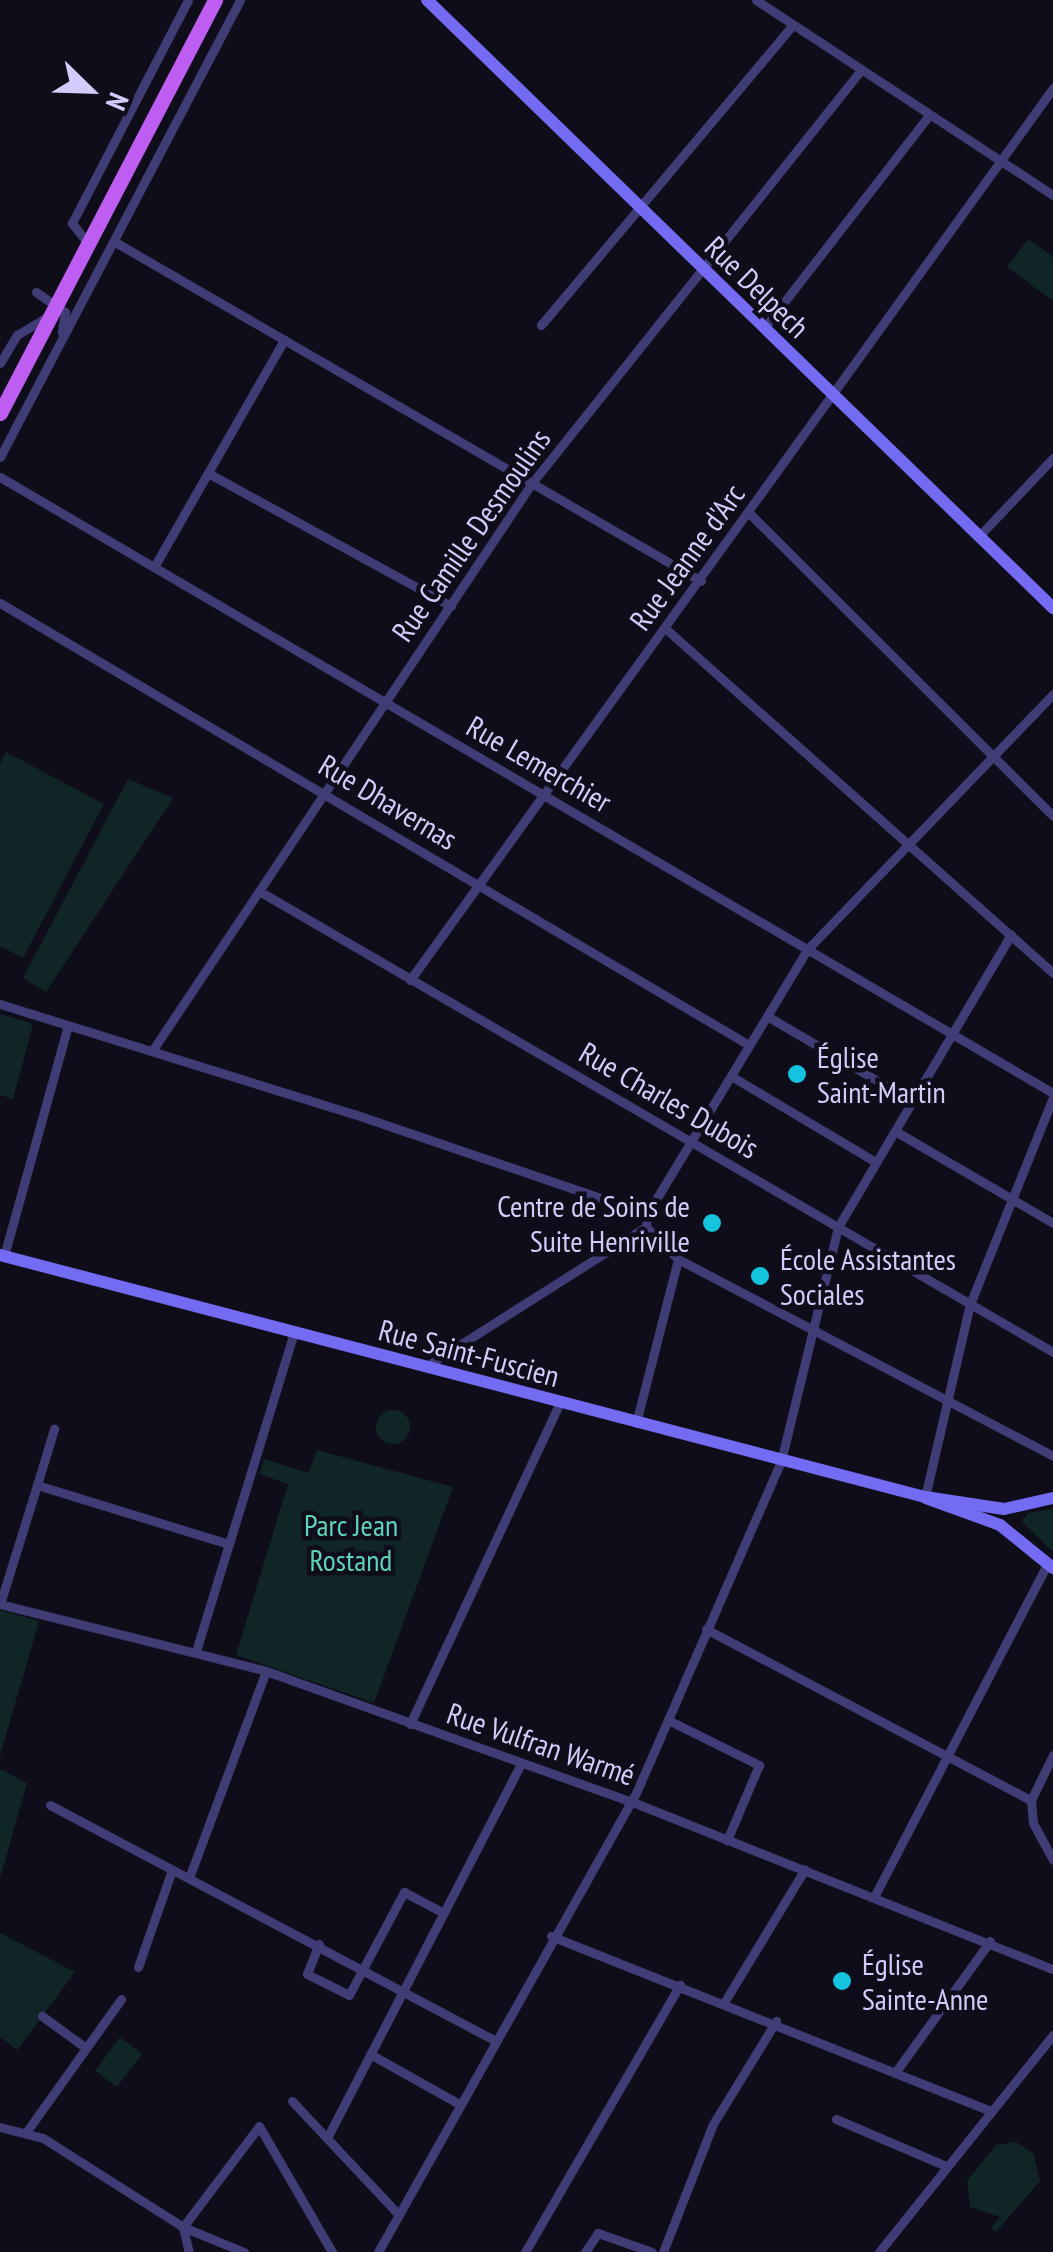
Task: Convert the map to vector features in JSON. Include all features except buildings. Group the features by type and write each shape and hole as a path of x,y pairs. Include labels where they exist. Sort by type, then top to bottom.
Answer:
{"main road":[{"path":"0,413 215,0"},
{"name":"Rue Delpech","path":"427,0 1053,608"},
{"name":"Rue Saint-Fuscien","path":"2,1255 992,1515"},
{"path":"1050,1566 992,1515 1053,1498"},
{"path":"1010,1531 1018,1506"}],"street":[{"path":"88,243 72,222 188,0"},
{"path":"0,457 240,0"},
{"path":"756,0 1053,195"},
{"path":"542,325 794,25"},
{"name":"Rue Camille Desmoulins","path":"152,1051 532,483 861,70"},
{"name":"Rue Jeanne d'Arc","path":"410,980 835,398 1004,163 1053,88"},
{"path":"764,328 930,115"},
{"path":"115,242 701,581"},
{"path":"36,292 65,312 60,340"},
{"path":"0,363 17,335 55,307"},
{"path":"154,568 284,340"},
{"path":"0,445 13,430"},
{"path":"979,536 1053,458"},
{"path":"208,473 452,606"},
{"name":"Rue Lemerchier","path":"0,477 1053,1095"},
{"path":"750,514 1053,816"},
{"name":"Rue Dhavernas","path":"0,603 749,1045"},
{"path":"666,629 1053,973"},
{"path":"1053,694 807,950 646,1214 646,1227 678,1258 1053,1456"},
{"name":"Rue Charles Dubois","path":"259,891 1053,1352"},
{"path":"378,2252 550,1936 630,1802 781,1461 838,1227 1011,934"},
{"path":"0,1004 646,1214"},
{"path":"767,1016 912,1101"},
{"path":"2,1255 68,1026"},
{"path":"731,1076 876,1162"},
{"path":"925,1498 970,1304 1053,1095"},
{"path":"895,1131 1053,1223"},
{"path":"425,1367 646,1227"},
{"path":"636,1422 678,1258"},
{"path":"196,1651 294,1332"},
{"path":"410,1724 560,1402"},
{"path":"0,1604 54,1429"},
{"path":"37,1484 229,1544"},
{"path":"875,1895 1050,1566"},
{"name":"Rue Vulfran Warmé","path":"0,1604 266,1671 630,1802 1053,1968"},
{"path":"706,1629 1031,1800"},
{"path":"189,1878 266,1671"},
{"path":"668,1720 760,1765 728,1840"},
{"path":"1053,1755 1031,1800 1033,1822 1053,1860"},
{"path":"327,2138 521,1764"},
{"path":"50,1805 494,2040"},
{"path":"726,2002 805,1869"},
{"path":"138,1967 172,1870"},
{"path":"319,1944 308,1974 349,1995 404,1892 444,1913"},
{"path":"550,1936 776,2021 992,2111"},
{"path":"897,2070 990,1941"},
{"path":"525,2252 680,1985"},
{"path":"27,2131 122,2000"},
{"path":"42,2016 86,2048"},
{"path":"662,2252 713,2124 776,2021"},
{"path":"879,2252 1053,2035"},
{"path":"370,2054 459,2104"},
{"path":"292,2101 398,2215"},
{"path":"836,2119 946,2166"},
{"path":"183,2226 258,2126 332,2252"},
{"path":"0,2127 27,2131 183,2226 244,2252"},
{"path":"183,2226 190,2252"},
{"path":"585,2252 598,2233 652,2252"}],"green space":[{"path":"1028,239 1053,257 1053,301 1007,267"},
{"path":"6,752 104,804 23,958 0,946 0,764"},
{"path":"128,779 173,798 46,992 23,978"},
{"path":"0,1014 33,1024 13,1099 0,1095"},
{"path":"393,1410 405,1415 410,1427 405,1439 393,1444 381,1439 376,1427 381,1415"},
{"name":"Parc Jean Rostand","path":"317,1450 453,1487 374,1703 236,1655 288,1484 260,1474 264,1459 309,1473"},
{"path":"1053,1509 1053,1552 1022,1522 1028,1513"},
{"path":"0,1610 39,1621 0,1756"},
{"path":"0,1769 27,1783 0,1878"},
{"path":"0,1933 75,1972 17,2050 0,2037"},
{"path":"120,2037 142,2054 117,2087 95,2071"},
{"path":"1016,2142 1033,2153 1040,2181 996,2232 991,2228 1000,2217 970,2207 967,2181 996,2145"}],"place":[{"name":"Église Saint-Martin","path":"797,1074"},
{"name":"Centre de Soins de Suite Henriville","path":"712,1223"},
{"name":"École Assistantes Sociales","path":"760,1276"},
{"name":"Église Sainte-Anne","path":"842,1981"}]}
